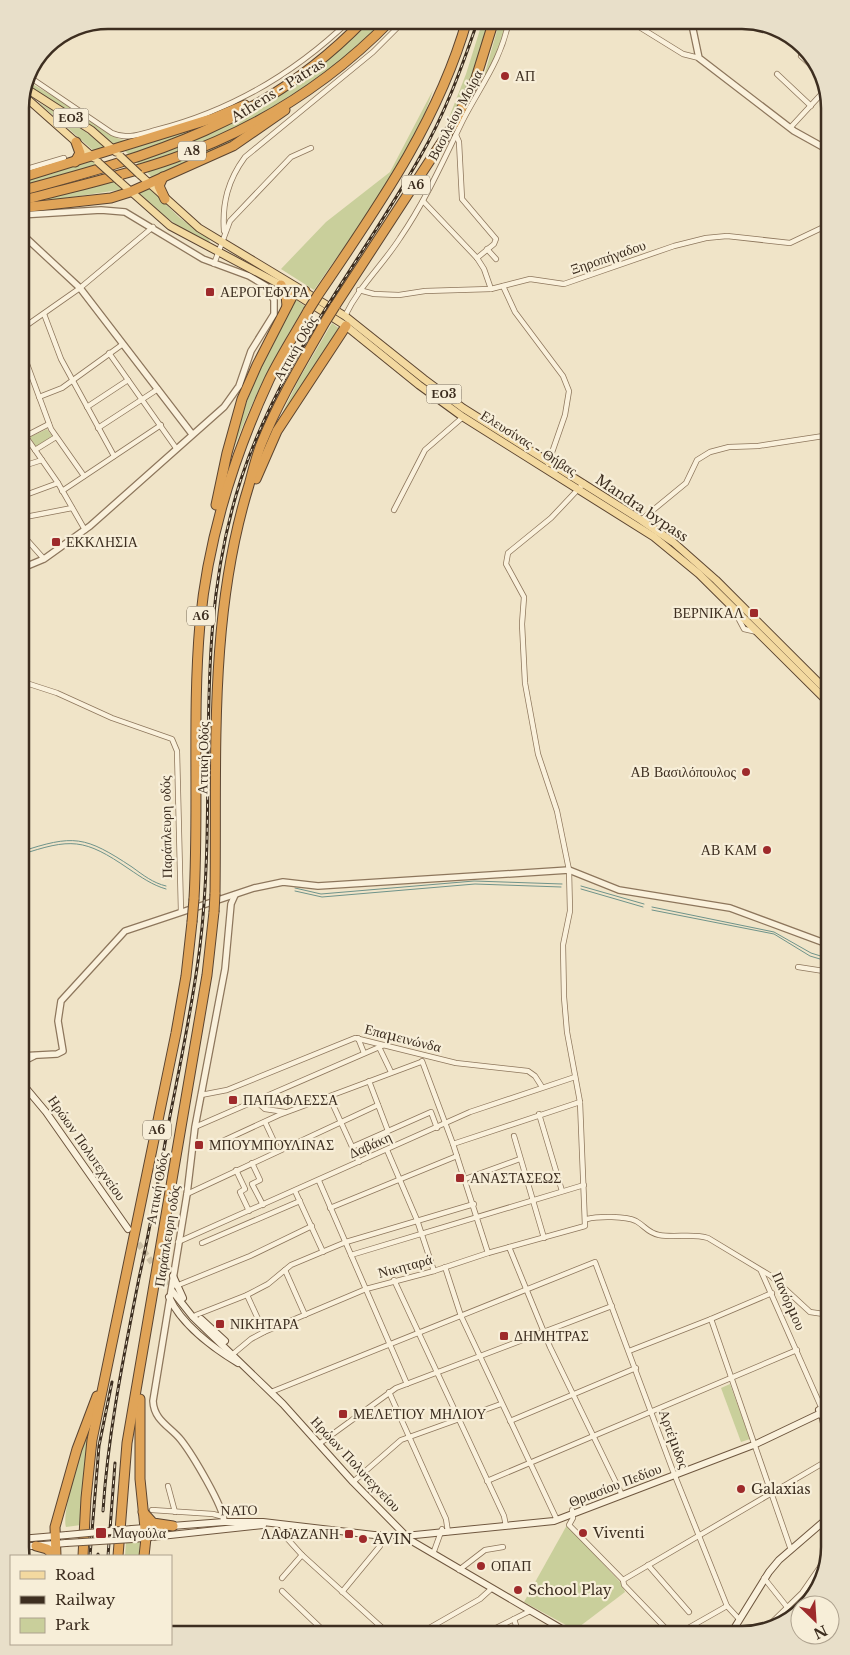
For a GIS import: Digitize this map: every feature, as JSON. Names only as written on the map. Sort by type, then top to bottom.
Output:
[{"type":"highway","name":"Athens - Patras","points":[[29,189],[107,167],[177,144],[232,118],[275,92],[316,63],[354,29]]},
{"type":"highway","name":"Athens - Patras","points":[[29,199],[154,165],[244,128],[283,106],[346,62],[382,29]]},
{"type":"highway","name":"Αττική Οδός","points":[[83,1555],[92,1440],[176,1033],[186,976],[194,899],[199,644],[204,592],[215,532],[228,482],[244,437],[270,378],[308,311],[391,184],[429,120],[445,86],[463,29]]},
{"type":"highway","name":"Αττική Οδός","points":[[118,1555],[127,1443],[207,975],[215,894],[220,630],[228,570],[241,511],[262,443],[288,386],[335,306],[455,122],[479,71],[491,29]]},
{"type":"highway","points":[[29,207],[104,199],[130,192],[233,146],[314,90],[346,62]]},
{"type":"highway","points":[[29,175],[116,152],[224,114],[275,92]]},
{"type":"highway","points":[[76,142],[80,153],[76,162]]},
{"type":"highway","points":[[163,177],[160,186],[165,199]]},
{"type":"highway","points":[[281,285],[287,301],[286,307]]},
{"type":"highway","points":[[215,532],[214,518],[218,494],[237,416],[256,365],[294,293],[305,291]]},
{"type":"highway","points":[[241,511],[248,501],[277,431],[346,326]]},
{"type":"highway","points":[[142,1354],[139,1460],[147,1511],[144,1555]]},
{"type":"highway","points":[[56,1555],[55,1540],[77,1449],[96,1398],[102,1389]]},
{"type":"highway","points":[[147,1511],[153,1523],[173,1526]]},
{"type":"highway","points":[[36,1546],[47,1549],[55,1555]]},
{"type":"main road","name":"ΕΟ3","points":[[30,94],[91,130],[187,219],[221,243],[345,316]]},
{"type":"main road","name":"ΕΟ3","points":[[30,95],[95,159]]},
{"type":"main road","name":"Ελευσίνας - Θήβας","points":[[95,159],[170,226],[294,293],[346,326],[419,385],[464,417],[547,465]]},
{"type":"main road","name":"Mandra bypass","points":[[345,316],[436,389],[547,465],[641,520],[704,569],[821,685]]},
{"type":"main road","points":[[345,316],[346,326]]},
{"type":"main road","name":"Ελευσίνας - Θήβας","points":[[582,486],[668,548],[733,607],[821,695]]},
{"type":"main road","name":"Ηρώων Πολυτεχνείου","points":[[29,1091],[46,1112],[128,1229]]},
{"type":"main road","points":[[173,1276],[173,1292],[177,1309]]},
{"type":"main road","points":[[173,1292],[229,1344],[233,1354]]},
{"type":"main road","name":"Ηρώων Πολυτεχνείου","points":[[173,1292],[192,1316],[271,1392],[353,1482],[406,1535],[459,1570],[556,1626]]},
{"type":"main road","points":[[167,1309],[170,1307],[177,1309],[213,1346],[245,1367]]},
{"type":"main road","name":"Θριασίου Πεδίου","points":[[269,1523],[383,1535],[406,1535],[414,1532],[444,1531],[556,1518],[755,1442],[821,1411]]},
{"type":"main road","name":"ΝΑΤΟ","points":[[29,1539],[55,1540],[66,1543],[133,1539],[146,1533],[173,1526],[224,1520],[269,1523]]},
{"type":"main road","name":"ΝΑΤΟ","points":[[29,1546],[36,1546],[67,1535],[132,1530],[146,1533],[269,1523]]},
{"type":"main road","points":[[735,1626],[764,1578],[778,1560],[821,1524]]},
{"type":"street","points":[[34,80],[112,133],[128,137],[198,118],[240,100],[297,65],[339,29]]},
{"type":"street","points":[[224,231],[223,216],[226,193],[234,172],[245,157],[372,52],[395,29]]},
{"type":"street","name":"Βασιλείου Μοίρα","points":[[345,316],[359,290],[399,240],[446,159],[456,135],[496,62],[506,29]]},
{"type":"street","points":[[643,29],[683,54],[698,58],[790,128],[821,146]]},
{"type":"street","points":[[693,29],[698,58]]},
{"type":"street","points":[[777,74],[811,106]]},
{"type":"street","points":[[790,128],[820,96]]},
{"type":"street","points":[[456,135],[460,142],[461,197],[496,239],[488,250],[478,258]]},
{"type":"street","points":[[214,264],[224,231],[230,221],[291,157],[311,148]]},
{"type":"street","points":[[29,168],[64,158]]},
{"type":"street","points":[[422,201],[478,258],[487,275],[491,289]]},
{"type":"street","points":[[29,215],[115,210],[124,212],[153,227],[214,264],[261,282],[271,293],[275,307],[270,322],[251,351],[233,396],[224,407],[85,530],[44,559],[29,565]]},
{"type":"street","points":[[29,324],[80,288],[153,227]]},
{"type":"street","name":"Ξηροπήγαδου","points":[[359,290],[366,293],[399,295],[424,291],[491,289],[530,279],[564,284],[674,246],[706,238],[727,236],[795,242],[821,229]]},
{"type":"street","points":[[29,241],[80,288],[192,434]]},
{"type":"street","points":[[488,250],[496,259]]},
{"type":"street","points":[[503,286],[515,312],[563,376],[569,391],[565,415],[547,465]]},
{"type":"street","points":[[44,314],[61,359],[114,456]]},
{"type":"street","points":[[39,398],[56,392],[123,344]]},
{"type":"street","points":[[109,353],[176,448]]},
{"type":"street","points":[[29,370],[49,424],[84,476]]},
{"type":"street","points":[[87,407],[128,380]]},
{"type":"street","points":[[98,428],[158,388]]},
{"type":"street","points":[[394,510],[425,450],[464,417]]},
{"type":"street","points":[[29,435],[49,424]]},
{"type":"street","points":[[62,490],[161,425]]},
{"type":"street","points":[[641,520],[686,483],[697,460],[710,452],[729,447],[758,446],[821,436]]},
{"type":"street","points":[[36,450],[56,437]]},
{"type":"street","points":[[29,444],[36,450],[58,483],[85,530]]},
{"type":"street","points":[[29,464],[42,460]]},
{"type":"street","points":[[29,493],[58,483]]},
{"type":"street","points":[[582,486],[551,518],[508,553],[506,564],[524,597],[522,624],[525,683],[539,756],[557,811],[569,870],[570,911],[563,945],[564,997],[580,1102],[586,1219],[597,1217],[636,1221],[649,1232],[658,1235],[697,1234],[708,1238],[761,1269],[783,1285],[810,1312],[821,1314]]},
{"type":"street","points":[[29,516],[72,508]]},
{"type":"street","points":[[29,542],[44,559]]},
{"type":"street","name":"Παράπλευρη οδός","points":[[29,684],[56,693],[112,718],[163,734],[174,743],[177,751],[181,912]]},
{"type":"street","points":[[29,1056],[57,1054],[63,1051],[58,1022],[61,1001],[118,936],[132,927],[237,894],[283,882],[318,886],[569,870],[620,890],[730,908],[821,942]]},
{"type":"street","name":"Παράπλευρη οδός","points":[[224,1520],[182,1441],[161,1421],[153,1408],[167,1309],[173,1292],[173,1276],[187,1194],[195,1127],[225,968],[231,904],[237,894]]},
{"type":"street","points":[[798,967],[821,971]]},
{"type":"street","points":[[358,1038],[364,1053]]},
{"type":"street","name":"Επαμεινώνδα","points":[[201,1094],[227,1090],[347,1040],[358,1038],[456,1063],[528,1071],[535,1076],[542,1087]]},
{"type":"street","points":[[195,1127],[255,1100],[309,1079],[385,1044]]},
{"type":"street","points":[[379,1047],[391,1072]]},
{"type":"street","points":[[29,1059],[38,1055]]},
{"type":"street","points":[[424,1055],[422,1062],[474,1204],[488,1253]]},
{"type":"street","points":[[214,1145],[329,1096],[422,1062]]},
{"type":"street","name":"Δαβάκη","points":[[178,1242],[319,1181],[470,1112],[575,1077]]},
{"type":"street","points":[[369,1081],[388,1131]]},
{"type":"street","points":[[329,1096],[359,1162]]},
{"type":"street","points":[[255,1100],[265,1109],[289,1112]]},
{"type":"street","points":[[453,1144],[580,1102]]},
{"type":"street","points":[[187,1194],[340,1121],[378,1105]]},
{"type":"street","points":[[352,1147],[431,1112],[437,1128]]},
{"type":"street","points":[[539,1114],[562,1191]]},
{"type":"street","points":[[266,1122],[278,1150]]},
{"type":"street","points":[[514,1136],[544,1238]]},
{"type":"street","points":[[388,1150],[417,1220],[434,1271]]},
{"type":"street","points":[[330,1208],[457,1156]]},
{"type":"street","points":[[465,1178],[520,1159]]},
{"type":"street","points":[[252,1163],[260,1180],[252,1184],[263,1205]]},
{"type":"street","points":[[236,1170],[245,1189],[240,1192],[249,1211]]},
{"type":"street","points":[[319,1181],[407,1384]]},
{"type":"street","points":[[351,1255],[584,1185]]},
{"type":"street","points":[[295,1191],[323,1252]]},
{"type":"street","points":[[202,1243],[300,1202]]},
{"type":"street","points":[[196,1315],[247,1295],[268,1284],[285,1270],[346,1242],[474,1204]]},
{"type":"street","name":"Νικηταρά","points":[[233,1354],[251,1339],[264,1332],[366,1289],[581,1228],[585,1226],[586,1219]]},
{"type":"street","points":[[173,1292],[312,1226]]},
{"type":"street","points":[[510,1247],[544,1333],[572,1395],[621,1493]]},
{"type":"street","name":"Αρτέμιδος","points":[[526,1290],[595,1262],[674,1473],[727,1606],[739,1619]]},
{"type":"street","points":[[445,1267],[461,1316],[556,1518]]},
{"type":"street","name":"Πανόρμου","points":[[761,1269],[797,1350],[821,1411]]},
{"type":"street","points":[[285,1270],[304,1315]]},
{"type":"street","points":[[394,1280],[460,1420],[506,1524]]},
{"type":"street","points":[[271,1392],[526,1290]]},
{"type":"street","points":[[629,1351],[711,1320],[772,1292]]},
{"type":"street","points":[[247,1295],[264,1332]]},
{"type":"street","points":[[319,1444],[389,1392],[612,1306]]},
{"type":"street","points":[[711,1320],[731,1380],[755,1442],[790,1550]]},
{"type":"street","points":[[488,1481],[652,1411],[731,1380],[797,1350]]},
{"type":"street","points":[[510,1421],[636,1368]]},
{"type":"street","points":[[389,1392],[407,1437],[446,1519],[444,1531],[433,1554]]},
{"type":"street","points":[[353,1482],[372,1463],[401,1440],[501,1404]]},
{"type":"street","points":[[623,1580],[821,1464]]},
{"type":"street","points":[[168,1486],[175,1512]]},
{"type":"street","points":[[147,1511],[212,1514],[224,1520]]},
{"type":"street","points":[[573,1512],[569,1525],[623,1580],[624,1585],[663,1626]]},
{"type":"street","points":[[282,1525],[284,1535],[302,1555],[381,1626]]},
{"type":"street","points":[[342,1592],[380,1546],[383,1535]]},
{"type":"street","points":[[459,1570],[485,1550],[503,1547]]},
{"type":"street","points":[[282,1578],[302,1555]]},
{"type":"street","points":[[648,1565],[689,1612]]},
{"type":"street","points":[[774,1619],[816,1575]]},
{"type":"street","points":[[764,1578],[787,1607]]},
{"type":"street","points":[[433,1626],[480,1599],[491,1589]]},
{"type":"street","points":[[282,1591],[319,1626]]},
{"type":"street","points":[[692,1626],[727,1606]]},
{"type":"street","points":[[500,1626],[530,1611]]},
{"type":"street","points":[[514,1619],[516,1626]]},
{"type":"green space","points":[[357,29],[377,29],[330,68],[272,107],[241,124],[175,153],[140,166],[136,162],[185,144],[234,121]]},
{"type":"green space","points":[[480,29],[486,29],[482,47],[464,97],[450,124],[443,133],[466,74]]},
{"type":"green space","points":[[497,29],[504,29],[495,59],[483,80]]},
{"type":"green space","points":[[32,84],[80,112],[119,139],[125,140],[175,128],[115,145],[31,88]]},
{"type":"green space","points":[[433,90],[423,117],[397,169],[314,290],[281,269],[326,222],[390,172]]},
{"type":"green space","points":[[38,102],[75,124],[106,147],[95,152]]},
{"type":"green space","points":[[217,121],[131,157],[125,151]]},
{"type":"green space","points":[[251,130],[232,145],[153,179],[147,172],[198,155]]},
{"type":"green space","points":[[93,161],[99,167],[29,185],[29,179]]},
{"type":"green space","points":[[114,181],[125,189],[29,204]]},
{"type":"green space","points":[[148,187],[180,218],[208,238],[210,242],[202,240],[182,229],[138,192]]},
{"type":"green space","points":[[295,299],[305,306],[262,382],[229,462],[241,418],[256,378]]},
{"type":"green space","points":[[332,323],[341,330],[277,424],[299,379]]},
{"type":"green space","points":[[47,429],[52,436],[36,447],[30,437]]},
{"type":"green space","points":[[730,1384],[750,1439],[741,1442],[721,1388]]},
{"type":"green space","points":[[88,1430],[91,1430],[81,1525],[66,1527],[66,1508]]},
{"type":"green space","points":[[567,1525],[621,1583],[625,1592],[580,1626],[568,1626],[524,1602]]},
{"type":"green space","points":[[140,1542],[139,1555],[125,1555],[126,1543]]},
{"type":"waterway","points":[[29,849],[54,842],[79,841],[102,849],[148,878],[166,886]]},
{"type":"waterway","points":[[29,852],[65,844],[88,846],[100,851],[151,883],[166,889]]},
{"type":"waterway","points":[[295,888],[321,894],[474,881],[562,884]]},
{"type":"waterway","points":[[295,891],[322,897],[475,884],[561,887]]},
{"type":"waterway","points":[[581,886],[644,904]]},
{"type":"waterway","points":[[581,889],[643,907]]},
{"type":"waterway","points":[[652,907],[774,932],[811,953],[821,956]]},
{"type":"waterway","points":[[652,910],[774,934],[810,956],[821,959]]},
{"type":"tunnel","points":[[133,1236],[173,1292]]},
{"type":"railway","points":[[103,1511],[105,1481],[117,1394],[187,1031],[200,946],[205,887],[208,712],[211,654],[216,596],[225,538],[241,479],[257,435],[277,394],[322,314],[429,141],[452,90],[475,29]]},
{"type":"railway","points":[[90,1555],[99,1446],[112,1382]]},
{"type":"railway","points":[[108,1555],[115,1463]]},
{"type":"place","name":"ΑΠ","points":[[505,76]]},
{"type":"place","name":"ΑΕΡΟΓΕΦΥΡΑ","points":[[210,292]]},
{"type":"place","name":"ΕΚΚΛΗΣΙΑ","points":[[56,542]]},
{"type":"place","name":"ΒΕΡΝΙΚΑΛ","points":[[754,613]]},
{"type":"place","name":"ΑΒ Βασιλόπουλος","points":[[746,772]]},
{"type":"place","name":"ΑΒ ΚΑΜ","points":[[767,850]]},
{"type":"place","name":"ΠΑΠΑΦΛΕΣΣΑ","points":[[233,1100]]},
{"type":"place","name":"ΜΠΟΥΜΠΟΥΛΙΝΑΣ","points":[[199,1145]]},
{"type":"place","name":"ΑΝΑΣΤΑΣΕΩΣ","points":[[460,1178]]},
{"type":"place","name":"ΝΙΚΗΤΑΡΑ","points":[[220,1324]]},
{"type":"place","name":"ΔΗΜΗΤΡΑΣ","points":[[504,1336]]},
{"type":"place","name":"ΜΕΛΕΤΙΟΥ ΜΗΛΙΟΥ","points":[[343,1414]]},
{"type":"place","name":"Galaxias","points":[[741,1489]]},
{"type":"place","name":"Μαγούλα","points":[[101,1533]]},
{"type":"place","name":"Viventi","points":[[583,1533]]},
{"type":"place","name":"ΛΑΦΑΖΑΝΗ","points":[[349,1534]]},
{"type":"place","name":"AVIN","points":[[363,1539]]},
{"type":"place","name":"ΟΠΑΠ","points":[[481,1566]]},
{"type":"place","name":"School Play","points":[[518,1590]]}]
